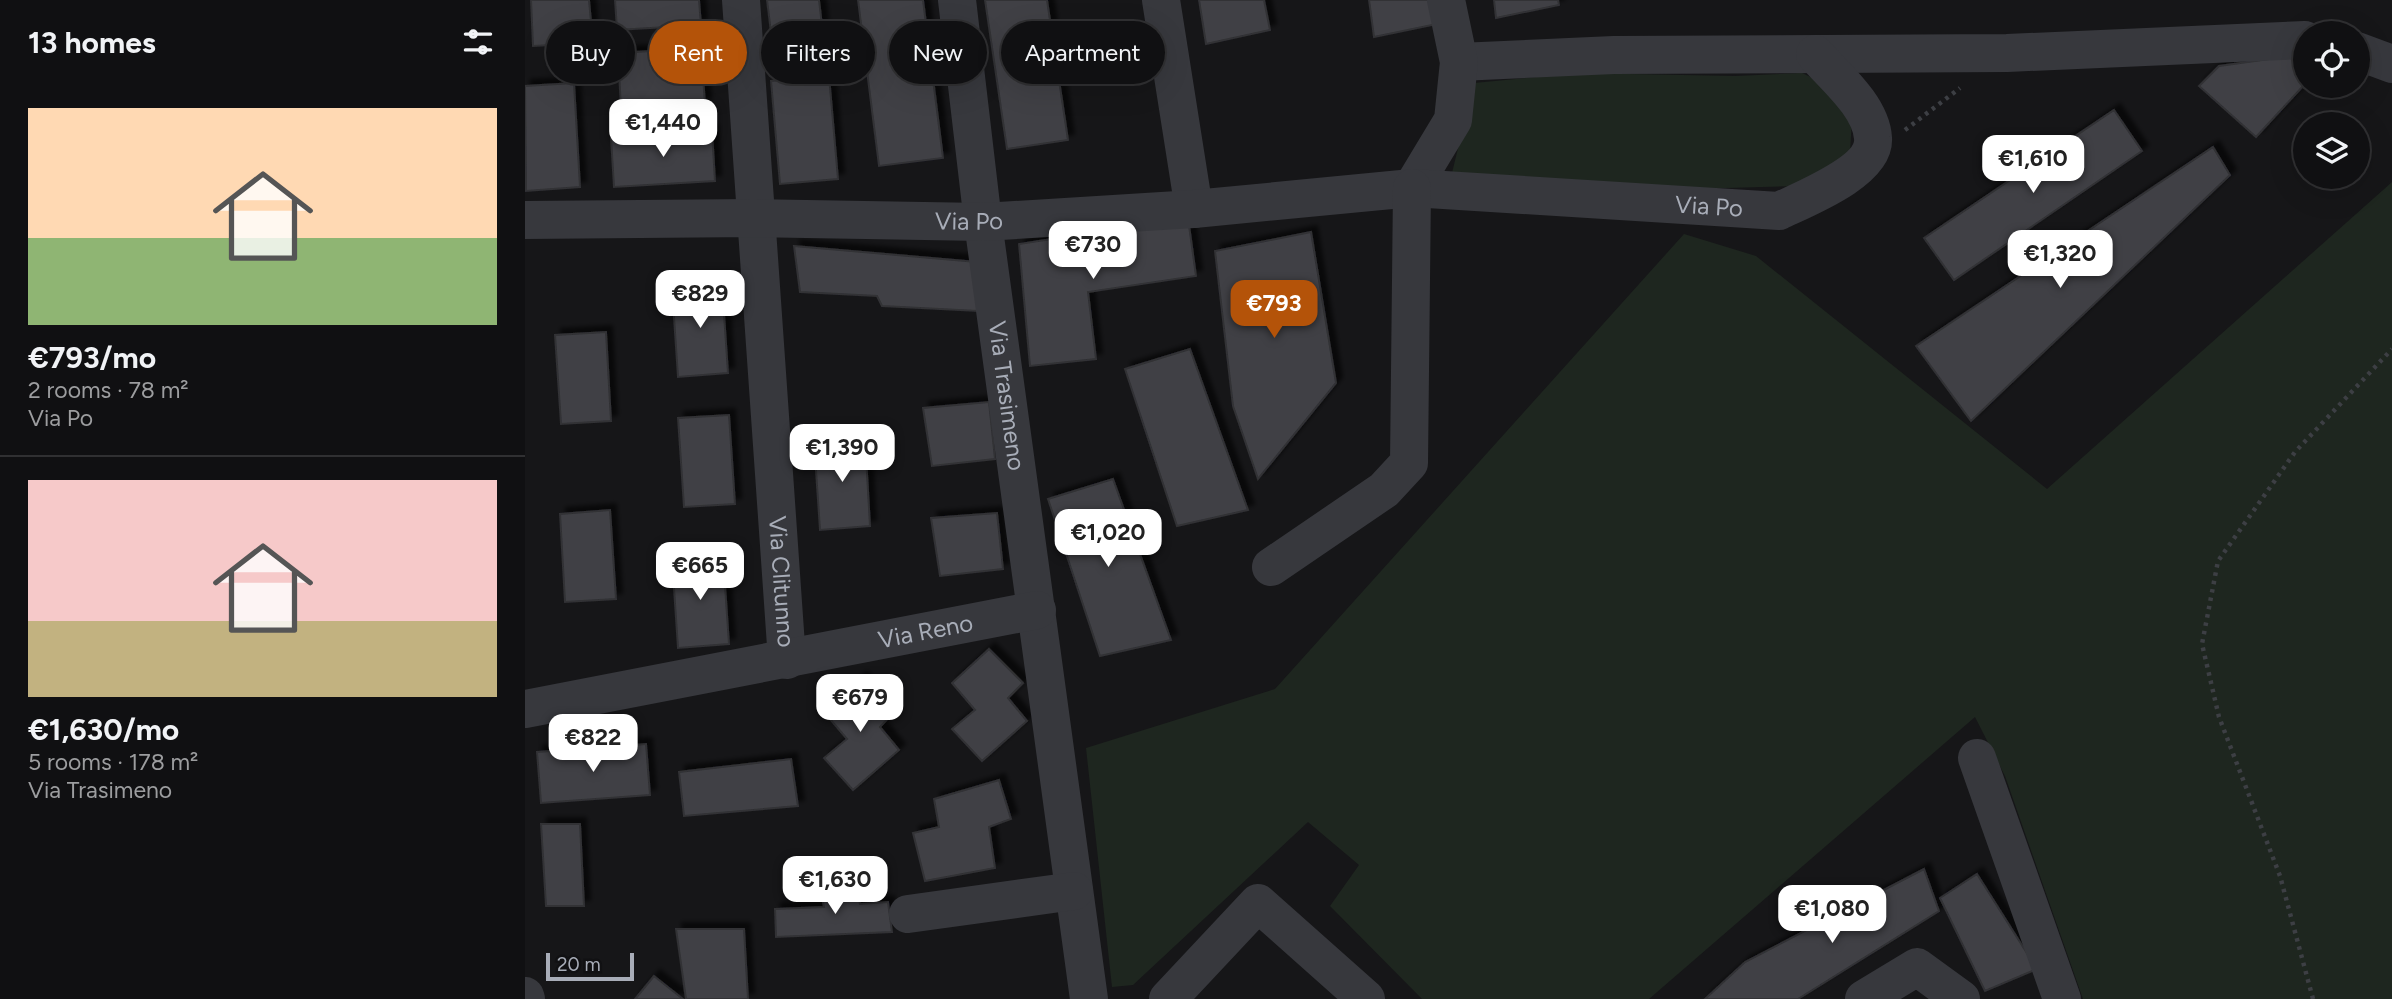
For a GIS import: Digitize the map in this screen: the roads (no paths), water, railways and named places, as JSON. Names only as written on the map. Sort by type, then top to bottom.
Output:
[{"type":"street","name":"Via Clitunno","points":[[741,0],[754,218],[787,660]]},
{"type":"street","name":"Via Trasimeno","points":[[957,0],[983,222],[1089,999]]},
{"type":"street","points":[[1161,0],[1194,209]]},
{"type":"street","points":[[1271,566],[1384,490],[1409,463],[1412,188],[1453,120],[1459,62],[1446,0]]},
{"type":"street","points":[[1459,62],[1614,55],[2007,53],[2293,41]]},
{"type":"street","name":"Via Po","points":[[525,220],[754,218],[983,222],[1194,209],[1412,188],[1779,211],[1832,187],[1868,158],[1874,138],[1864,113],[1815,54]]},
{"type":"street","points":[[2370,56],[2392,64]]},
{"type":"street","name":"Via Reno","points":[[525,709],[1037,610]]},
{"type":"street","points":[[1976,758],[2062,999]]},
{"type":"street","points":[[908,914],[1074,891]]},
{"type":"street","points":[[1168,999],[1258,903],[1366,999]]},
{"type":"street","points":[[1864,999],[1917,967],[1961,999]]}]
